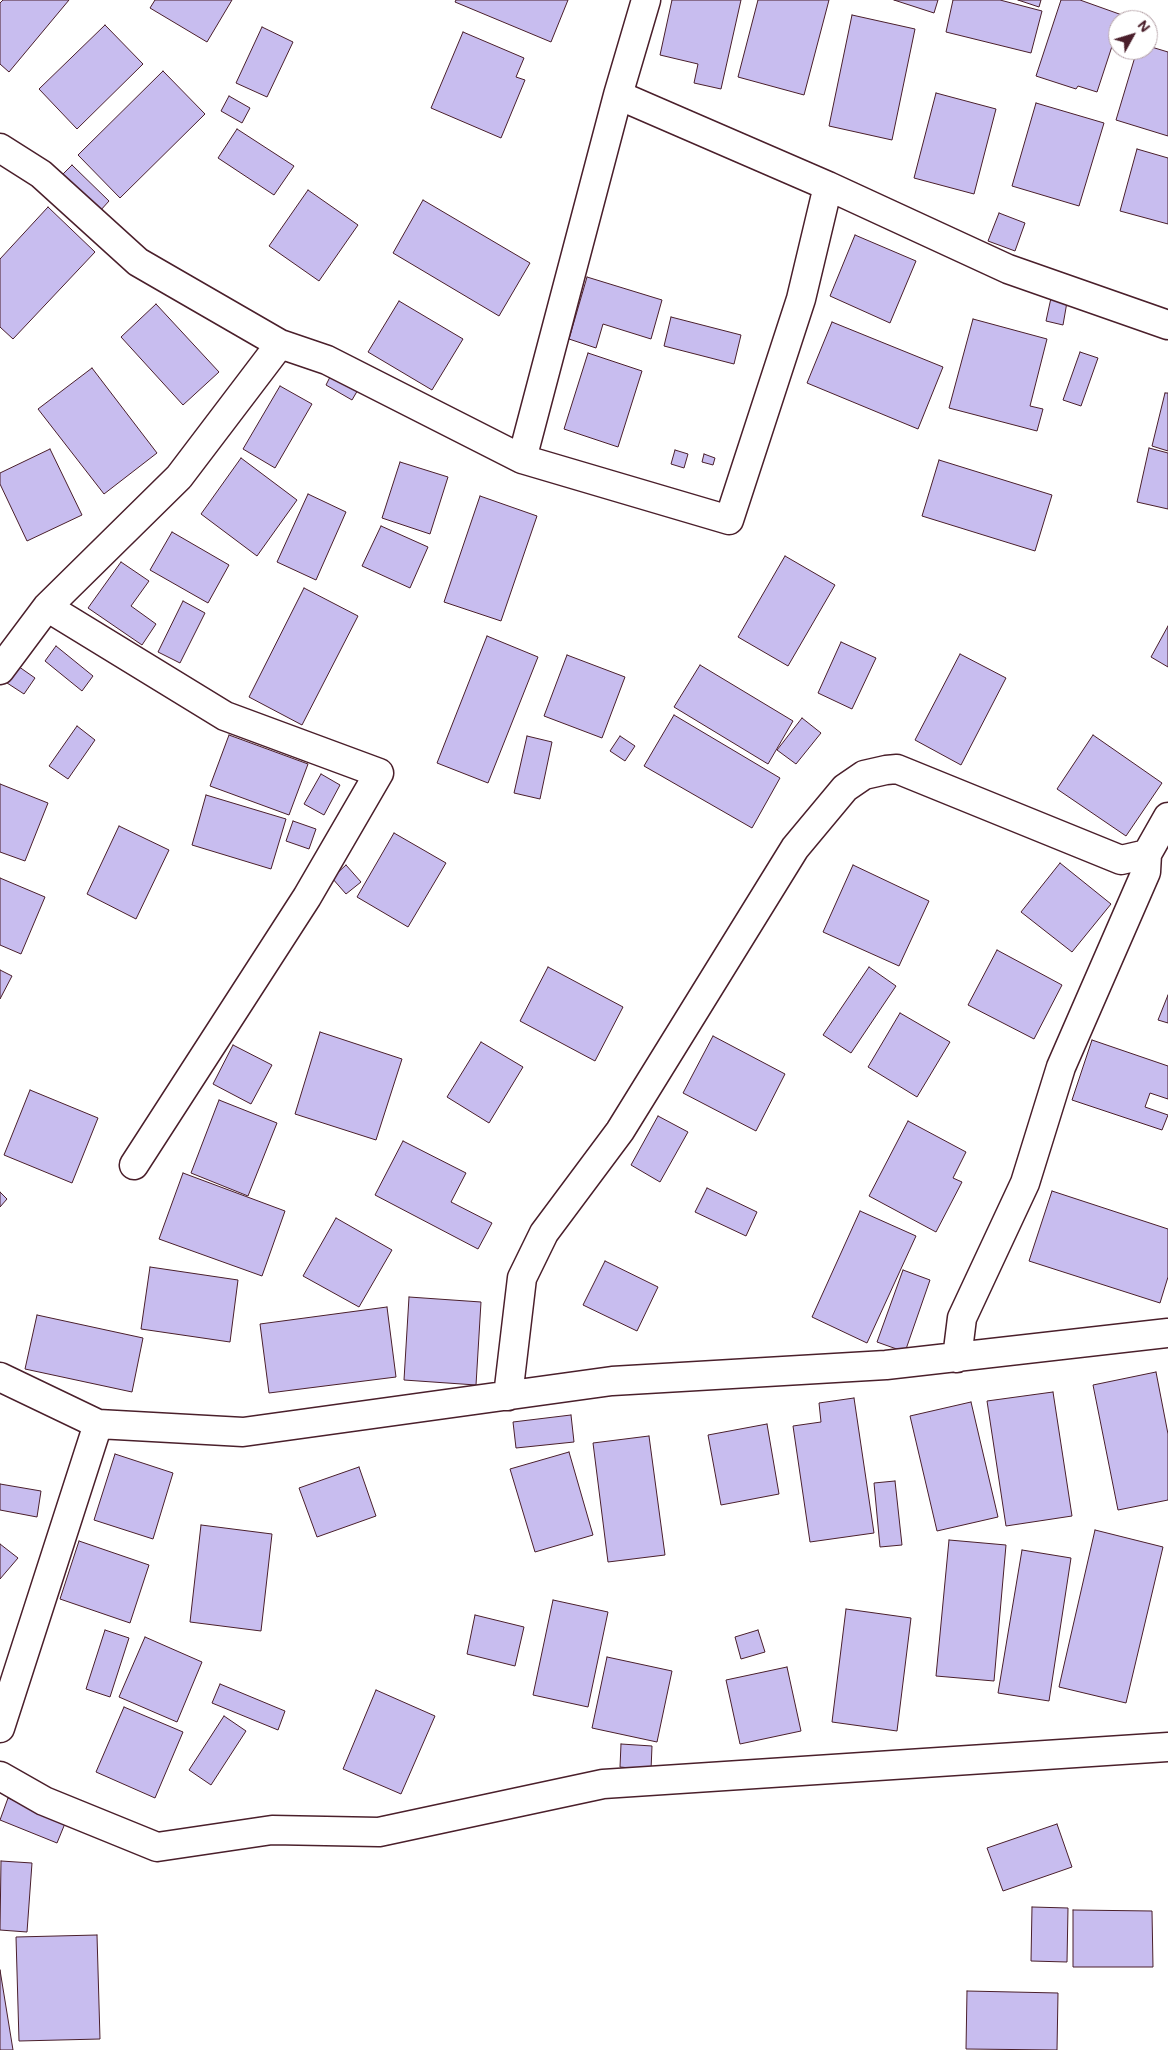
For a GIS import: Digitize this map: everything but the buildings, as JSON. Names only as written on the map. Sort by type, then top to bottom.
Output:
[{"type":"street","points":[[522,459],[618,95],[646,0]]},
{"type":"street","points":[[618,95],[828,186],[1008,269],[1168,325]]},
{"type":"street","points":[[0,148],[41,174],[138,262],[280,344],[327,360],[522,459],[729,520],[801,299],[828,186]]},
{"type":"street","points":[[0,670],[47,607],[179,477],[280,344]]},
{"type":"street","points":[[47,607],[225,716],[379,773],[307,897],[134,1164]]},
{"type":"street","points":[[508,1396],[522,1278],[544,1233],[620,1131],[795,848],[845,788],[864,775],[897,769],[1121,860],[1147,854]]},
{"type":"street","points":[[957,1358],[962,1318],[1026,1183],[1061,1067],[1146,872],[1147,854],[1168,817]]},
{"type":"street","points":[[0,1377],[98,1424],[243,1432],[612,1381],[886,1365],[1168,1333]]},
{"type":"street","points":[[0,1728],[98,1424]]},
{"type":"street","points":[[0,1776],[44,1801],[157,1847],[272,1830],[379,1832],[603,1784],[1168,1747]]}]
